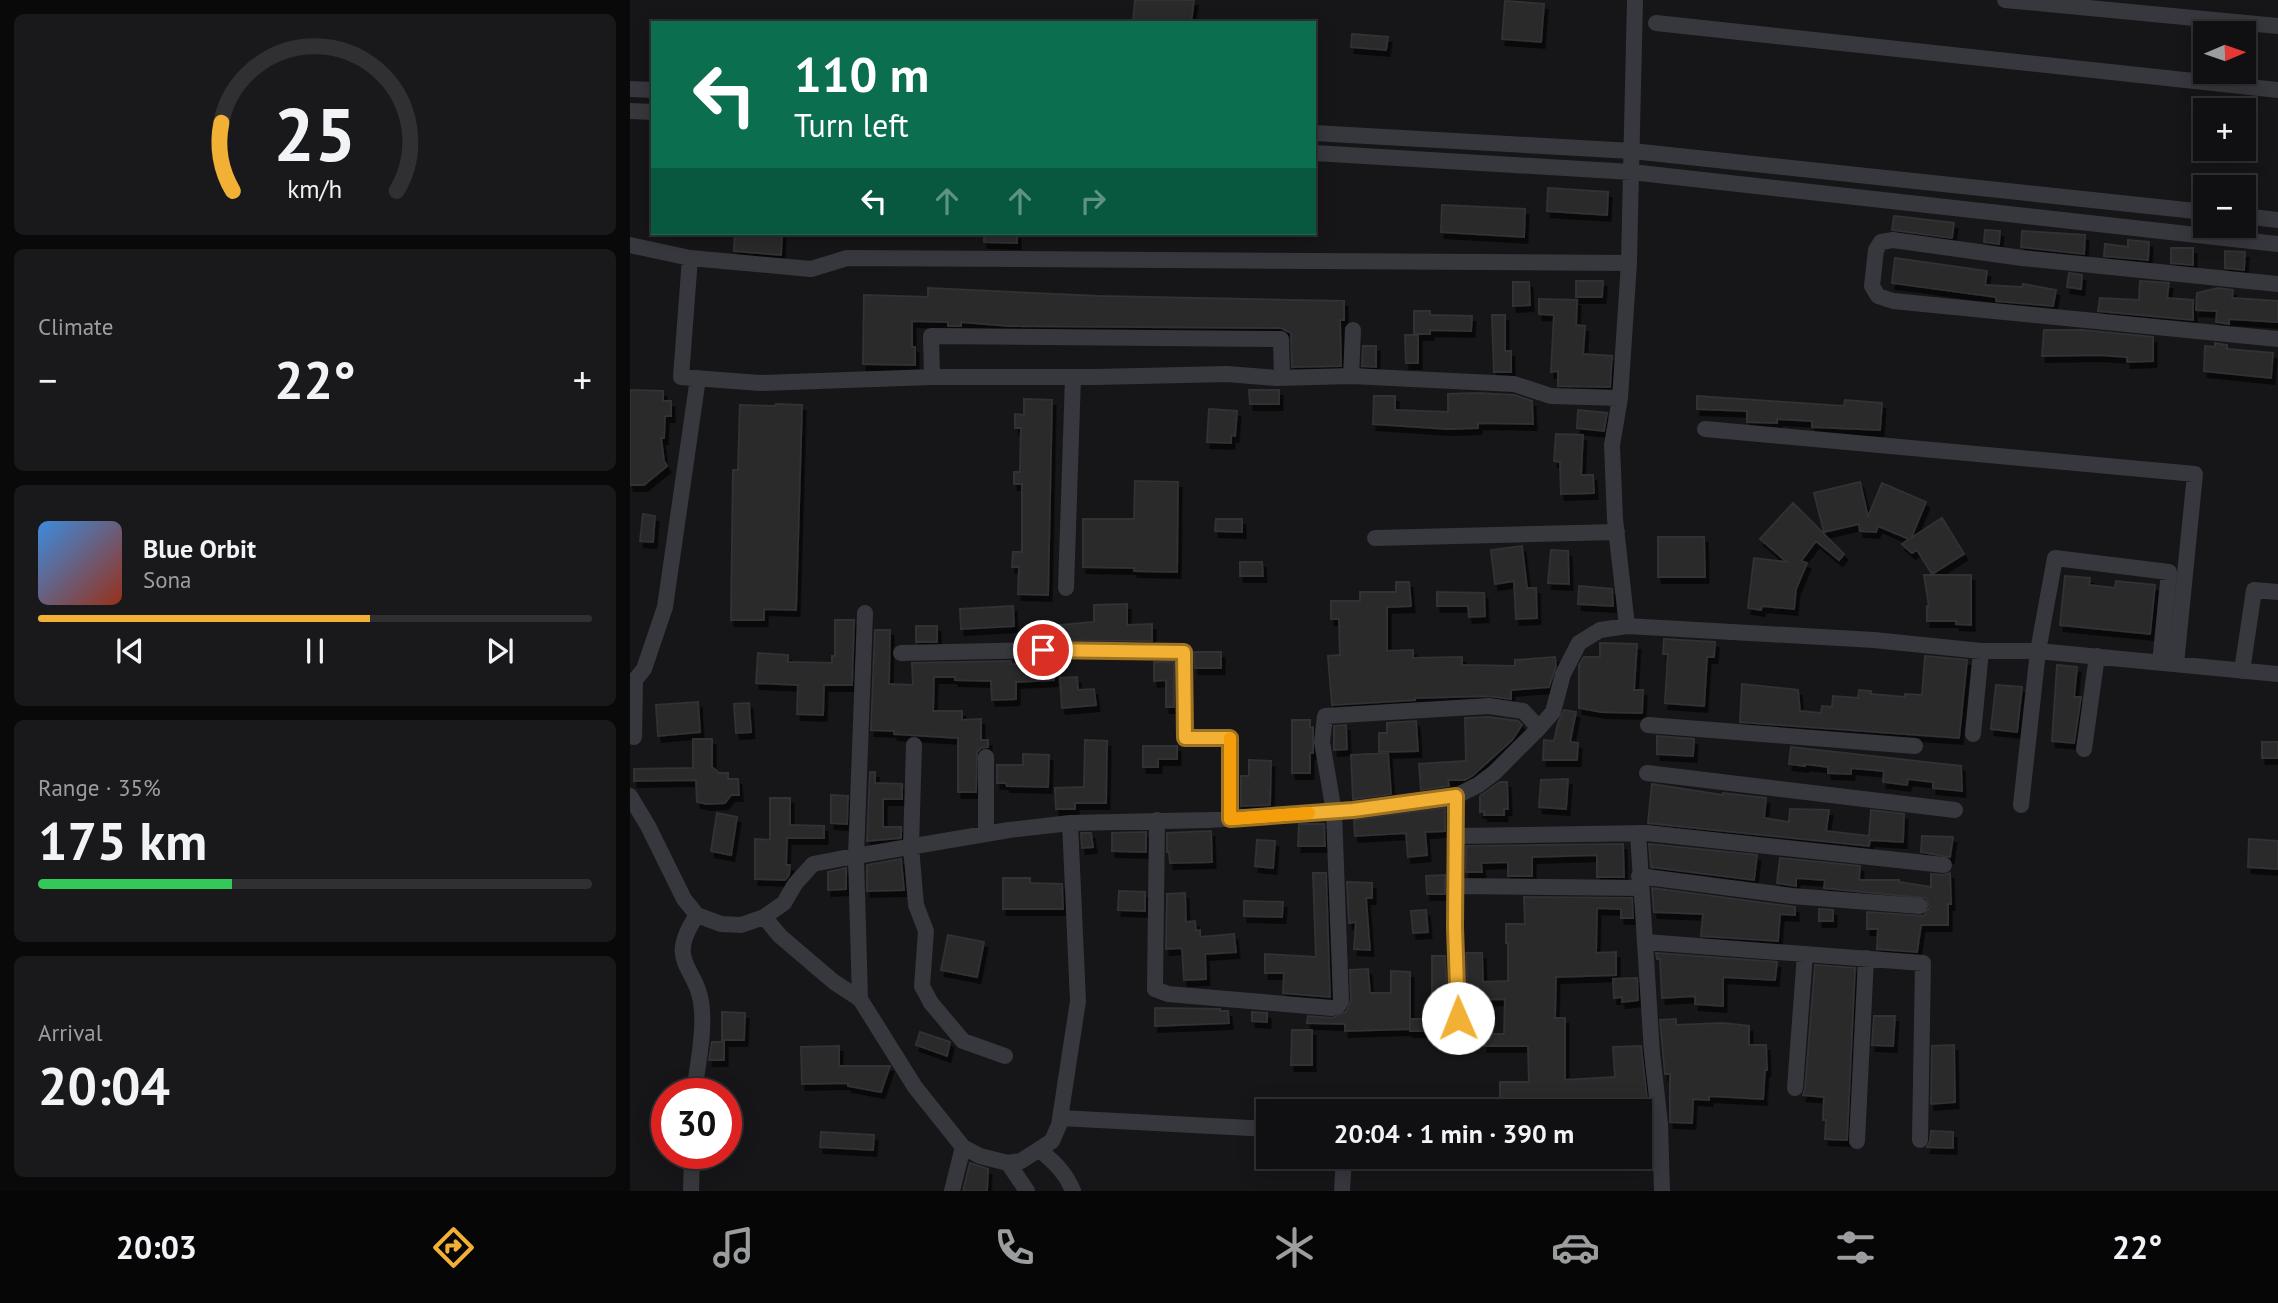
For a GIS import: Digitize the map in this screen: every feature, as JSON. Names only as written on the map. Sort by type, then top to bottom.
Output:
[{"type":"street","points":[[1627,626],[1617,533],[1612,445],[1620,398],[1629,263],[1636,0]]},
{"type":"street","points":[[2005,0],[2278,26]]},
{"type":"street","points":[[1656,23],[2278,90]]},
{"type":"street","points":[[630,89],[651,90]]},
{"type":"street","points":[[630,111],[651,112]]},
{"type":"street","points":[[1316,133],[1632,151],[2193,211]]},
{"type":"street","points":[[1316,153],[1631,172],[2278,244]]},
{"type":"street","points":[[2256,217],[2278,220]]},
{"type":"street","points":[[2278,284],[2022,258],[1894,240],[1881,242],[1876,250],[1872,286],[1878,296],[1892,301],[2278,339]]},
{"type":"street","points":[[630,245],[690,258],[811,269],[847,258],[1629,263]]},
{"type":"street","points":[[690,258],[681,377],[760,383],[932,377],[1227,374],[1282,378],[1351,376],[1514,384],[1551,396],[1620,398]]},
{"type":"street","points":[[1351,376],[1353,330]]},
{"type":"street","points":[[932,377],[931,336],[997,336],[1281,339],[1282,378]]},
{"type":"street","points":[[1066,588],[1073,377]]},
{"type":"street","points":[[634,737],[632,684],[644,669],[665,607],[698,378]]},
{"type":"street","points":[[1705,429],[2195,474],[2168,664]]},
{"type":"street","points":[[1375,538],[1617,533]]},
{"type":"street","points":[[2021,806],[2038,652],[2055,558],[2169,572],[2168,664]]},
{"type":"street","points":[[2242,671],[2254,590],[2278,592]]},
{"type":"street","points":[[860,999],[856,857],[865,613]]},
{"type":"street","points":[[630,796],[648,825],[684,899],[697,915],[721,924],[741,925],[764,917],[784,903],[795,884],[813,864],[1070,822],[1230,819],[1405,805],[1456,796],[1479,785],[1494,773],[1553,712],[1563,674],[1579,643],[1600,630],[1627,626],[1874,640],[1981,651],[2097,656],[2278,674]]},
{"type":"street","points":[[901,653],[1043,650],[1184,652],[1185,738],[1230,738],[1230,819]]},
{"type":"street","points":[[1973,734],[1981,651]]},
{"type":"street","points":[[2084,750],[2097,656]]},
{"type":"street","points":[[1157,820],[1155,989],[1168,994],[1338,1006],[1341,1001],[1334,811],[1322,742],[1325,716],[1489,706],[1522,711],[1539,728]]},
{"type":"street","points":[[1648,725],[1915,746]]},
{"type":"street","points":[[914,745],[911,847],[916,905],[926,931],[921,977],[924,993],[963,1041],[1004,1056]]},
{"type":"street","points":[[986,758],[986,834]]},
{"type":"street","points":[[1647,773],[1955,810]]},
{"type":"street","points":[[1456,796],[1458,1018]]},
{"type":"street","points":[[764,917],[780,936],[834,982],[860,999],[915,1087],[963,1147],[980,1156],[1008,1163],[1021,1161],[1052,1141],[1060,1118],[1078,1000],[1070,822]]},
{"type":"street","points":[[1456,836],[1637,833],[1944,865]]},
{"type":"street","points":[[1637,833],[1652,1053],[1660,1124],[1662,1191]]},
{"type":"street","points":[[1456,886],[1640,882],[1920,906]]},
{"type":"street","points":[[696,1078],[702,1011],[697,989],[685,963],[682,946],[685,933],[697,915]]},
{"type":"street","points":[[1646,942],[1923,962],[1920,1140]]},
{"type":"street","points":[[1795,1088],[1805,954]]},
{"type":"street","points":[[1857,1141],[1866,958]]},
{"type":"street","points":[[1060,1118],[1256,1128]]},
{"type":"street","points":[[951,1191],[963,1147]]},
{"type":"street","points":[[1040,1150],[1058,1165],[1069,1179],[1073,1191]]},
{"type":"street","points":[[1008,1163],[1027,1191]]},
{"type":"street","points":[[691,1191],[692,1169]]},
{"type":"street","points":[[1342,1191],[1343,1169]]},
{"type":"building","points":[[1135,0],[1194,0],[1191,21],[1133,21]]},
{"type":"building","points":[[1505,1],[1544,4],[1541,42],[1502,39]]},
{"type":"building","points":[[1352,34],[1388,37],[1386,50],[1351,47]]},
{"type":"building","points":[[1548,188],[1608,192],[1607,215],[1547,211]]},
{"type":"building","points":[[1442,205],[1525,209],[1524,237],[1441,232]]},
{"type":"building","points":[[1894,216],[1954,223],[1952,238],[1892,230]]},
{"type":"building","points":[[1985,230],[2000,231],[1999,244],[1984,242]]},
{"type":"building","points":[[2022,231],[2085,235],[2084,254],[2021,247]]},
{"type":"building","points":[[735,235],[782,235],[781,255],[734,251]]},
{"type":"building","points":[[984,235],[1017,235],[1017,243],[984,242]]},
{"type":"building","points":[[2128,240],[2149,242],[2148,260],[2104,256],[2105,244],[2128,247]]},
{"type":"building","points":[[2171,248],[2193,248],[2193,265],[2171,263]]},
{"type":"building","points":[[2225,251],[2245,252],[2244,270],[2225,268]]},
{"type":"building","points":[[1895,258],[1987,271],[1985,285],[2022,287],[2023,284],[2056,290],[2053,306],[1996,301],[1996,297],[1892,283]]},
{"type":"building","points":[[2069,273],[2082,275],[2081,289],[2067,287]]},
{"type":"building","points":[[1576,281],[1603,281],[1602,297],[1576,297]]},
{"type":"building","points":[[2140,281],[2169,283],[2167,298],[2193,300],[2193,320],[2098,311],[2100,298],[2139,300]]},
{"type":"building","points":[[1513,282],[1529,282],[1530,305],[1513,306]]},
{"type":"building","points":[[928,288],[1098,296],[1344,301],[1344,320],[1340,320],[1341,366],[1292,367],[1291,333],[1281,328],[1009,326],[961,322],[961,326],[948,326],[948,322],[912,321],[915,365],[863,364],[864,295],[928,297]]},
{"type":"building","points":[[2218,288],[2233,290],[2232,298],[2278,301],[2278,322],[2229,319],[2229,324],[2216,322],[2217,311],[2196,310],[2197,293]]},
{"type":"building","points":[[1539,299],[1577,300],[1576,325],[1585,326],[1583,354],[1612,356],[1610,387],[1558,386],[1558,371],[1551,372],[1554,315],[1539,314]]},
{"type":"building","points":[[1414,311],[1430,311],[1430,315],[1472,316],[1471,331],[1430,330],[1430,334],[1414,334]]},
{"type":"building","points":[[1492,315],[1505,315],[1505,351],[1511,351],[1511,372],[1494,372]]},
{"type":"building","points":[[2044,330],[2082,330],[2153,337],[2153,361],[2127,362],[2127,357],[2099,355],[2042,356]]},
{"type":"building","points":[[1405,335],[1418,335],[1418,363],[1406,363]]},
{"type":"building","points":[[2215,343],[2227,345],[2227,349],[2273,353],[2271,378],[2204,371],[2205,346],[2215,347]]},
{"type":"building","points":[[1363,346],[1376,346],[1376,367],[1362,366]]},
{"type":"building","points":[[630,390],[663,391],[663,401],[671,401],[671,416],[665,416],[664,438],[661,438],[667,466],[644,485],[630,485]]},
{"type":"building","points":[[1249,390],[1279,390],[1279,404],[1250,404]]},
{"type":"building","points":[[1448,394],[1514,395],[1532,401],[1533,424],[1478,423],[1478,428],[1448,429],[1373,424],[1374,396],[1395,396],[1395,410],[1448,412]]},
{"type":"building","points":[[1697,396],[1844,406],[1845,400],[1882,403],[1880,430],[1812,427],[1812,421],[1777,419],[1777,423],[1747,422],[1747,411],[1697,409]]},
{"type":"building","points":[[1024,399],[1052,400],[1048,595],[1018,594],[1019,567],[1012,567],[1013,552],[1022,552],[1022,484],[1014,484],[1014,472],[1020,472],[1021,428],[1015,428],[1015,414],[1024,415]]},
{"type":"building","points":[[740,405],[802,405],[796,610],[764,609],[764,620],[731,620],[733,470],[738,470]]},
{"type":"building","points":[[1209,409],[1237,411],[1235,436],[1231,435],[1231,443],[1207,442]]},
{"type":"building","points":[[1578,410],[1607,413],[1604,431],[1577,428]]},
{"type":"building","points":[[1556,434],[1583,435],[1581,475],[1593,475],[1594,493],[1561,494],[1560,462],[1554,461]]},
{"type":"building","points":[[1135,481],[1178,482],[1177,572],[1083,567],[1083,519],[1134,519]]},
{"type":"building","points":[[1860,482],[1868,517],[1882,483],[1926,502],[1911,538],[1942,518],[1964,554],[1932,574],[1917,550],[1912,553],[1902,544],[1909,539],[1878,526],[1876,532],[1860,531],[1859,524],[1824,532],[1814,493]]},
{"type":"building","points":[[1793,503],[1844,554],[1839,560],[1816,541],[1801,561],[1807,563],[1796,589],[1794,609],[1762,606],[1761,610],[1748,608],[1754,558],[1787,562],[1760,539]]},
{"type":"building","points":[[643,514],[655,516],[653,542],[640,541]]},
{"type":"building","points":[[1216,519],[1242,519],[1242,532],[1215,531]]},
{"type":"building","points":[[1658,537],[1704,537],[1705,577],[1658,577]]},
{"type":"building","points":[[1522,546],[1527,588],[1536,588],[1537,618],[1516,619],[1514,581],[1495,584],[1491,550]]},
{"type":"building","points":[[1551,550],[1568,551],[1569,584],[1548,583]]},
{"type":"building","points":[[1240,562],[1262,562],[1263,576],[1240,576]]},
{"type":"building","points":[[1924,575],[1971,575],[1971,625],[1956,624],[1956,621],[1927,621],[1929,606]]},
{"type":"building","points":[[2065,576],[2090,578],[2089,585],[2115,588],[2116,581],[2155,585],[2150,634],[2060,625]]},
{"type":"building","points":[[1396,582],[1409,582],[1411,606],[1387,607],[1387,651],[1413,650],[1413,658],[1462,657],[1462,665],[1515,666],[1515,660],[1555,657],[1556,666],[1549,687],[1511,690],[1511,699],[1489,696],[1415,698],[1332,705],[1328,656],[1340,655],[1339,619],[1331,619],[1331,601],[1360,601],[1360,592],[1396,592]]},
{"type":"building","points":[[1579,586],[1612,589],[1613,606],[1578,604]]},
{"type":"building","points":[[1437,592],[1484,593],[1485,616],[1469,617],[1468,606],[1437,606]]},
{"type":"building","points":[[1127,604],[1127,625],[1152,624],[1152,641],[1040,640],[1038,627],[1094,622],[1094,605]]},
{"type":"building","points":[[1013,606],[1014,626],[961,629],[960,609]]},
{"type":"building","points":[[835,620],[854,620],[852,685],[824,685],[823,715],[797,714],[798,685],[756,683],[758,653],[788,655],[788,662],[832,663],[832,656],[835,656]]},
{"type":"building","points":[[916,626],[937,626],[937,642],[916,642]]},
{"type":"building","points":[[875,630],[890,630],[889,684],[913,685],[912,663],[1011,661],[1011,664],[1034,665],[1033,661],[1052,661],[1054,680],[1016,682],[1016,699],[992,700],[991,681],[934,677],[933,711],[962,711],[962,720],[981,719],[981,740],[988,740],[988,747],[977,752],[976,792],[958,792],[958,738],[871,730]]},
{"type":"building","points":[[1664,639],[1715,642],[1714,657],[1707,657],[1704,706],[1665,703],[1668,654],[1663,654]]},
{"type":"building","points":[[1600,643],[1637,644],[1634,690],[1643,690],[1642,713],[1601,712],[1579,708],[1579,665],[1584,657],[1600,657]]},
{"type":"building","points":[[1194,652],[1221,652],[1221,668],[1195,668]]},
{"type":"building","points":[[1925,656],[1967,660],[1959,738],[1740,722],[1742,684],[1798,690],[1800,711],[1821,713],[1822,706],[1832,707],[1833,696],[1858,698],[1859,690],[1871,691],[1871,694],[1905,697],[1905,694],[1922,695]]},
{"type":"building","points":[[1154,662],[1174,662],[1174,707],[1166,707],[1166,680],[1154,681]]},
{"type":"building","points":[[2057,665],[2077,667],[2074,697],[2081,697],[2074,743],[2052,741]]},
{"type":"building","points":[[1077,677],[1078,690],[1094,689],[1096,705],[1062,708],[1060,678]]},
{"type":"building","points":[[1996,685],[2022,687],[2017,732],[1991,729]]},
{"type":"building","points":[[698,702],[700,732],[658,736],[656,705]]},
{"type":"building","points":[[749,703],[751,732],[736,733],[734,704]]},
{"type":"building","points":[[1564,710],[1576,712],[1570,742],[1578,743],[1577,760],[1543,760],[1544,740],[1554,741]]},
{"type":"building","points":[[1489,717],[1518,721],[1522,725],[1512,740],[1472,776],[1465,780],[1448,780],[1449,786],[1421,790],[1419,764],[1466,761],[1465,718]]},
{"type":"building","points":[[1292,720],[1310,720],[1310,728],[1313,727],[1310,773],[1292,773]]},
{"type":"building","points":[[1416,721],[1418,751],[1379,752],[1379,733],[1387,733],[1387,723]]},
{"type":"building","points":[[1346,725],[1347,749],[1334,750],[1334,726]]},
{"type":"building","points":[[1657,736],[1694,739],[1693,756],[1657,754]]},
{"type":"building","points":[[693,739],[712,739],[712,767],[719,773],[728,773],[728,779],[738,779],[739,795],[731,795],[725,803],[707,804],[697,802],[696,780],[634,781],[634,769],[693,768]]},
{"type":"building","points":[[1085,740],[1107,741],[1106,803],[1075,803],[1075,809],[1056,809],[1055,788],[1084,787]]},
{"type":"building","points":[[2262,742],[2278,742],[2278,758],[2262,758]]},
{"type":"building","points":[[1143,746],[1177,746],[1177,759],[1158,759],[1158,767],[1143,767]]},
{"type":"building","points":[[1791,747],[1961,766],[1962,791],[1933,788],[1933,782],[1908,779],[1907,785],[1883,782],[1884,771],[1851,768],[1851,774],[1828,773],[1828,767],[1789,764]]},
{"type":"building","points":[[1388,753],[1391,794],[1353,799],[1351,755]]},
{"type":"building","points":[[1023,754],[1049,755],[1048,787],[1007,786],[1006,783],[997,783],[997,765],[1023,765]]},
{"type":"building","points":[[1249,760],[1271,761],[1270,805],[1241,806],[1241,776],[1249,776]]},
{"type":"building","points":[[870,772],[875,772],[875,783],[902,784],[902,799],[883,799],[883,827],[901,827],[901,838],[867,841]]},
{"type":"building","points":[[1568,779],[1566,809],[1539,807],[1541,780]]},
{"type":"building","points":[[1500,782],[1507,782],[1508,809],[1504,809],[1504,815],[1484,815],[1484,811],[1480,812],[1480,796]]},
{"type":"building","points":[[1652,784],[1723,795],[1766,798],[1764,818],[1789,822],[1790,809],[1829,810],[1826,831],[1869,836],[1871,810],[1904,814],[1903,842],[1870,840],[1869,846],[1648,823]]},
{"type":"building","points":[[831,795],[848,796],[847,824],[831,823]]},
{"type":"building","points":[[770,798],[790,798],[790,825],[824,826],[824,838],[787,838],[786,865],[790,865],[789,875],[785,880],[755,879],[755,839],[770,840]]},
{"type":"building","points":[[1445,808],[1445,831],[1425,832],[1427,855],[1408,857],[1406,833],[1355,836],[1354,820]]},
{"type":"building","points":[[717,813],[737,817],[731,855],[711,851]]},
{"type":"building","points":[[1299,824],[1324,824],[1325,846],[1298,846]]},
{"type":"building","points":[[1211,831],[1212,862],[1170,863],[1167,833]]},
{"type":"building","points":[[1146,832],[1146,852],[1112,851],[1112,833]]},
{"type":"building","points":[[1081,833],[1091,833],[1093,847],[1082,848]]},
{"type":"building","points":[[1922,836],[1953,837],[1950,857],[1921,852]]},
{"type":"building","points":[[2249,839],[2278,841],[2278,869],[2248,867]]},
{"type":"building","points":[[1257,840],[1275,841],[1273,868],[1255,866]]},
{"type":"building","points":[[1623,844],[1624,877],[1597,877],[1597,855],[1532,857],[1532,876],[1508,876],[1508,862],[1481,863],[1482,872],[1466,872],[1466,846]]},
{"type":"building","points":[[1649,844],[1757,855],[1754,880],[1651,867]]},
{"type":"building","points":[[1780,858],[1860,866],[1859,880],[1899,880],[1931,887],[1931,874],[1950,873],[1951,904],[1948,904],[1948,925],[1921,925],[1917,952],[1877,949],[1878,929],[1867,929],[1867,912],[1924,916],[1930,907],[1926,898],[1824,888],[1825,880],[1796,878],[1796,886],[1777,883]]},
{"type":"building","points":[[901,859],[904,890],[867,891],[867,865]]},
{"type":"building","points":[[846,868],[846,889],[828,890],[828,872]]},
{"type":"building","points":[[1313,873],[1326,873],[1330,997],[1283,993],[1284,973],[1265,973],[1265,954],[1316,957]]},
{"type":"building","points":[[1445,875],[1445,894],[1427,894],[1426,876]]},
{"type":"building","points":[[1003,878],[1030,878],[1030,883],[1062,884],[1063,909],[1003,909]]},
{"type":"building","points":[[1347,882],[1372,883],[1372,898],[1366,898],[1370,950],[1354,949],[1356,922],[1349,923]]},
{"type":"building","points":[[1652,888],[1795,907],[1795,915],[1780,914],[1778,941],[1701,936],[1703,914],[1654,912]]},
{"type":"building","points":[[1119,891],[1145,892],[1145,911],[1118,910]]},
{"type":"building","points":[[1185,893],[1186,922],[1195,921],[1200,937],[1234,934],[1236,952],[1205,954],[1206,979],[1184,980],[1182,948],[1166,949],[1167,894]]},
{"type":"building","points":[[1524,897],[1632,898],[1633,918],[1621,918],[1621,909],[1597,908],[1596,953],[1616,952],[1616,975],[1556,977],[1555,1018],[1565,1018],[1565,1080],[1615,1077],[1613,1047],[1641,1046],[1647,1099],[1500,1099],[1500,1082],[1529,1082],[1528,1046],[1484,1046],[1484,1034],[1504,1034],[1505,999],[1468,1000],[1466,953],[1482,953],[1483,982],[1508,981],[1506,924],[1525,924]]},
{"type":"building","points":[[1244,901],[1283,902],[1282,917],[1244,916]]},
{"type":"building","points":[[1819,909],[1833,910],[1833,921],[1819,921]]},
{"type":"building","points":[[1426,910],[1428,932],[1413,933],[1411,911]]},
{"type":"building","points":[[948,935],[984,942],[977,977],[941,970]]},
{"type":"building","points":[[1656,953],[1777,962],[1775,980],[1723,977],[1723,1006],[1695,1004],[1695,996],[1662,998],[1660,959],[1657,959]]},
{"type":"building","points":[[1432,956],[1445,956],[1447,993],[1432,993]]},
{"type":"building","points":[[1815,965],[1855,968],[1847,1140],[1825,1139],[1824,1097],[1803,1095]]},
{"type":"building","points":[[1368,969],[1370,993],[1391,993],[1391,971],[1410,972],[1410,1029],[1345,1031],[1345,1024],[1307,1023],[1308,1016],[1332,1018],[1346,1012],[1351,1001],[1350,970]]},
{"type":"building","points":[[1637,978],[1638,1000],[1622,1002],[1622,997],[1614,998],[1613,979]]},
{"type":"building","points":[[1155,1008],[1220,1009],[1228,1011],[1229,1023],[1155,1026]]},
{"type":"building","points":[[722,1012],[745,1013],[744,1040],[722,1040]]},
{"type":"building","points":[[1252,1012],[1267,1013],[1267,1022],[1252,1021]]},
{"type":"building","points":[[1874,1016],[1895,1016],[1893,1046],[1872,1045]]},
{"type":"building","points":[[1410,1019],[1429,1019],[1429,1031],[1410,1031]]},
{"type":"building","points":[[1676,1019],[1676,1025],[1723,1023],[1749,1026],[1749,1045],[1766,1045],[1767,1070],[1763,1099],[1709,1096],[1709,1100],[1693,1099],[1692,1123],[1670,1122],[1670,1074],[1665,1074],[1660,1020]]},
{"type":"building","points":[[1292,1030],[1312,1030],[1312,1065],[1291,1065]]},
{"type":"building","points":[[920,1032],[950,1042],[947,1056],[916,1045]]},
{"type":"building","points":[[712,1042],[724,1042],[724,1060],[709,1060]]},
{"type":"building","points":[[1954,1045],[1955,1102],[1931,1104],[1932,1046]]},
{"type":"building","points":[[839,1046],[839,1066],[890,1066],[881,1092],[848,1086],[848,1083],[802,1084],[801,1047]]},
{"type":"building","points":[[1931,1131],[1953,1132],[1953,1148],[1927,1147]]},
{"type":"building","points":[[821,1132],[874,1135],[873,1150],[820,1147]]},
{"type":"building","points":[[970,1163],[988,1169],[987,1191],[963,1191]]},
{"type":"slow traffic","points":[[1230,738],[1230,819],[1309,813]]},
{"type":"route","points":[[1043,650],[1184,652],[1185,738],[1230,738],[1230,819],[1405,805],[1456,796],[1455,927],[1458,1018]]}]
